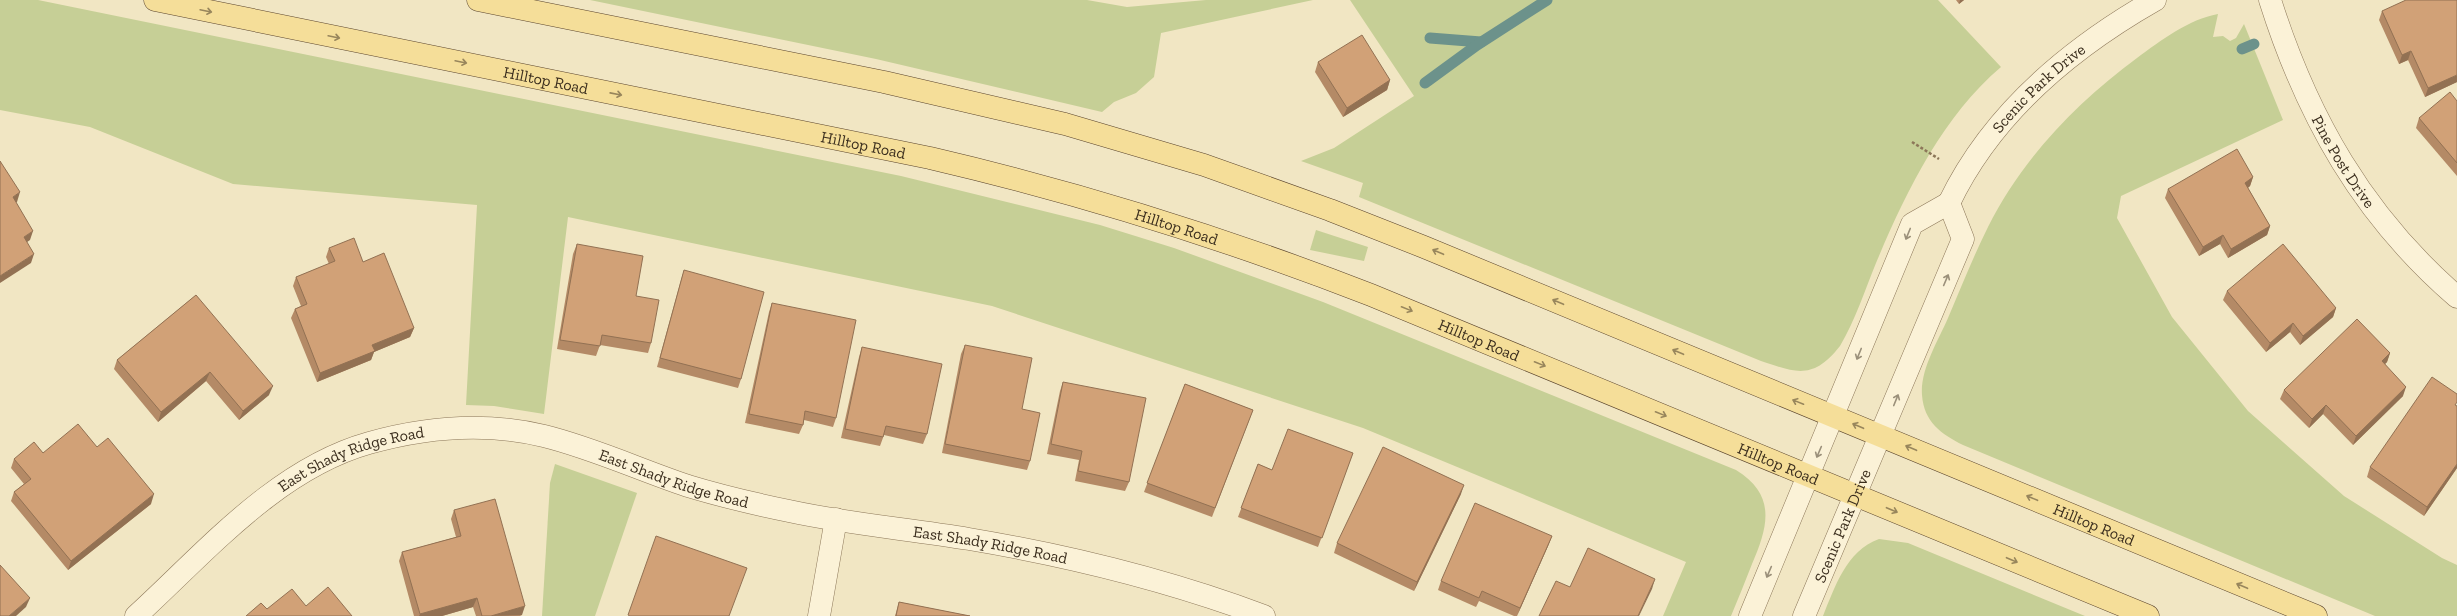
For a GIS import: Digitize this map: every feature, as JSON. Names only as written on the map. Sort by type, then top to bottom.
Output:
[{"type":"main road","name":"Hilltop Road","points":[[154,0],[833,137],[958,165],[1087,199],[1212,237],[1350,286],[2148,616]]},
{"type":"main road","name":"Hilltop Road","points":[[478,0],[950,96],[1065,124],[1172,155],[1300,198],[1418,244],[2316,616]]},
{"type":"street","name":"Scenic Park Drive","points":[[1804,616],[1882,436],[1963,239],[1949,204],[1962,180],[1992,134],[2020,102],[2080,47],[2114,23],[2155,0]]},
{"type":"street","name":"Pine Post Drive","points":[[2270,0],[2301,86],[2348,174],[2391,232],[2457,297]]},
{"type":"street","points":[[1750,616],[1834,416],[1912,224],[1949,204]]},
{"type":"street","name":"East Shady Ridge Road","points":[[136,616],[245,516],[306,470],[358,446],[436,430],[494,428],[537,435],[577,446],[691,487],[789,511],[966,538],[1092,564],[1198,592],[1263,616]]},
{"type":"street","points":[[819,616],[836,519]]},
{"type":"green space","points":[[0,0],[38,0],[901,176],[1100,225],[1174,248],[1323,302],[1736,470],[1749,480],[1758,490],[1763,501],[1765,525],[1758,550],[1731,616],[1663,616],[1686,562],[1363,428],[992,306],[568,217],[544,414],[494,406],[466,405],[477,205],[233,184],[90,127],[0,110]]},
{"type":"green space","points":[[590,0],[1087,0],[1127,7],[1206,0],[1313,0],[1161,33],[1154,77],[1136,93],[1114,102],[1102,112],[876,59]]},
{"type":"green space","points":[[1350,0],[1938,0],[2001,67],[1980,87],[1961,109],[1943,132],[1928,157],[1900,209],[1855,316],[1840,346],[1821,364],[1813,369],[1804,371],[1785,368],[1761,361],[1359,197],[1363,183],[1301,161],[1334,148],[1414,96]]},
{"type":"green space","points":[[2218,14],[2213,37],[2223,36],[2230,41],[2236,38],[2244,24],[2283,120],[2121,196],[2117,218],[2172,317],[2248,411],[2344,496],[2442,558],[2457,565],[2457,616],[2375,616],[1963,445],[1935,426],[1926,413],[1923,404],[1922,385],[1930,356],[1988,227],[2017,178],[2052,134],[2072,113],[2114,75],[2175,32],[2196,21]]},
{"type":"green space","points":[[1316,230],[1368,247],[1364,261],[1310,250]]},
{"type":"green space","points":[[555,464],[637,493],[595,616],[542,616],[550,483]]},
{"type":"green space","points":[[1879,539],[1908,543],[2085,616],[1823,616],[1837,582],[1850,561],[1858,552]]},
{"type":"building","points":[[2406,0],[2457,0],[2457,75],[2428,88],[2411,51],[2402,55],[2382,11]]},
{"type":"building","points":[[1362,35],[1390,80],[1347,108],[1318,62]]},
{"type":"building","points":[[2450,92],[2457,101],[2457,163],[2419,118]]},
{"type":"building","points":[[2237,149],[2253,177],[2245,183],[2270,226],[2231,249],[2223,235],[2203,247],[2168,189]]},
{"type":"building","points":[[0,161],[20,192],[13,197],[33,231],[24,237],[34,254],[0,276]]},
{"type":"building","points":[[354,238],[363,262],[384,253],[414,328],[372,345],[375,351],[320,373],[295,309],[307,304],[296,277],[335,261],[329,248]]},
{"type":"building","points":[[577,244],[643,256],[636,296],[659,300],[651,343],[602,335],[600,346],[560,340]]},
{"type":"building","points":[[2283,244],[2336,308],[2303,336],[2293,323],[2270,343],[2227,291]]},
{"type":"building","points":[[684,270],[764,292],[741,379],[660,358]]},
{"type":"building","points":[[196,295],[273,386],[243,411],[210,372],[161,412],[117,360]]},
{"type":"building","points":[[772,303],[856,320],[836,418],[805,411],[803,425],[749,414]]},
{"type":"building","points":[[2357,319],[2390,353],[2382,361],[2406,387],[2356,436],[2326,405],[2312,419],[2284,390]]},
{"type":"building","points":[[965,345],[1032,358],[1022,409],[1040,413],[1030,461],[945,444]]},
{"type":"building","points":[[862,347],[942,364],[927,434],[886,426],[883,437],[845,429]]},
{"type":"building","points":[[2432,377],[2457,394],[2457,402],[2455,405],[2457,406],[2457,464],[2427,507],[2370,467]]},
{"type":"building","points":[[1063,382],[1146,398],[1129,482],[1078,471],[1082,451],[1051,444]]},
{"type":"building","points":[[1185,384],[1253,410],[1215,508],[1147,483]]},
{"type":"building","points":[[78,424],[97,447],[108,438],[154,494],[71,561],[14,492],[31,479],[14,459],[34,442],[43,453]]},
{"type":"building","points":[[1288,429],[1353,453],[1322,538],[1241,508],[1258,464],[1272,470]]},
{"type":"building","points":[[1383,447],[1464,485],[1417,582],[1337,543]]},
{"type":"building","points":[[495,499],[525,606],[491,616],[482,616],[477,598],[420,614],[402,552],[461,536],[454,510]]},
{"type":"building","points":[[1475,503],[1552,536],[1520,608],[1482,591],[1479,598],[1441,581]]},
{"type":"building","points":[[656,536],[747,568],[729,616],[628,615]]},
{"type":"building","points":[[1588,548],[1655,579],[1638,616],[1539,616],[1556,581],[1570,587]]},
{"type":"building","points":[[0,565],[30,598],[9,616],[0,616]]},
{"type":"building","points":[[328,587],[352,616],[246,616],[261,603],[267,609],[292,589],[306,606]]},
{"type":"building","points":[[899,602],[970,616],[896,616]]},
{"type":"waterway","points":[[1425,83],[1477,45],[1547,0]]},
{"type":"waterway","points":[[1430,38],[1481,42]]},
{"type":"waterway","points":[[2242,49],[2254,44]]}]
